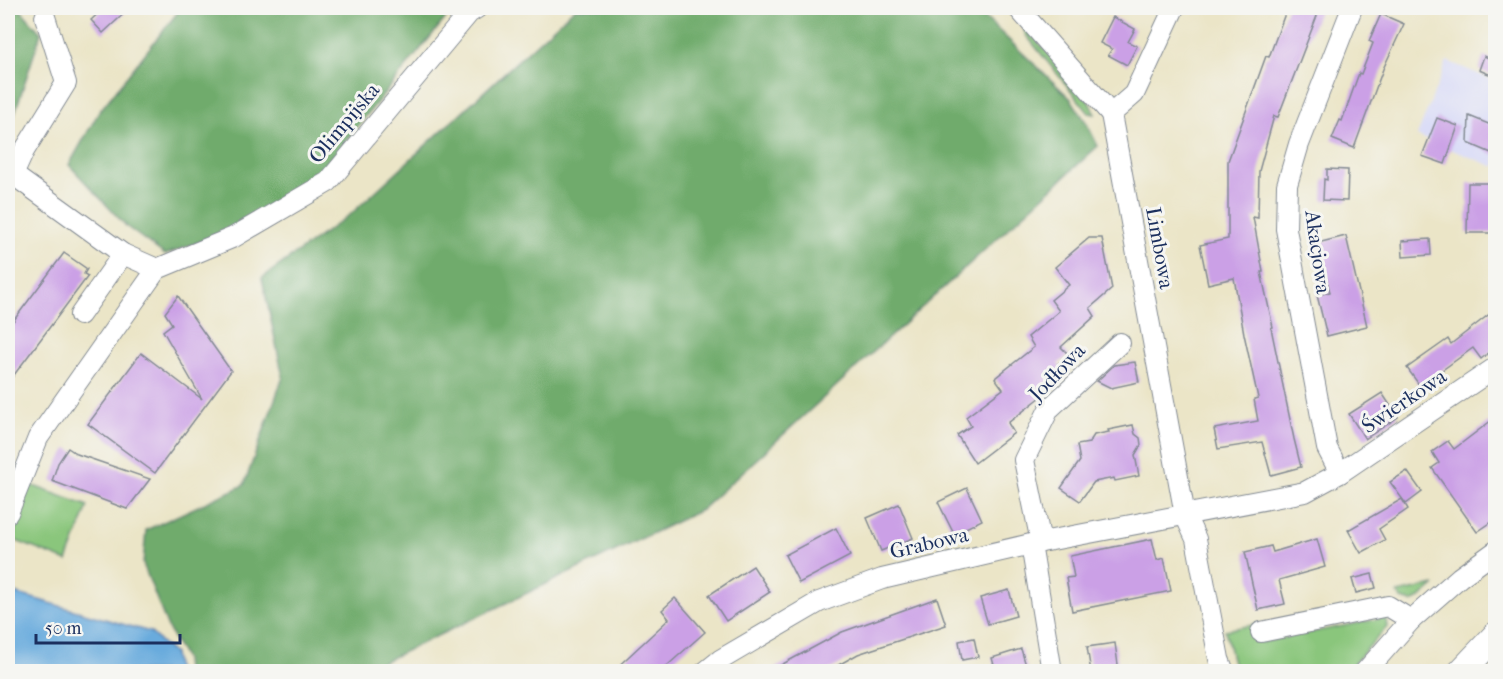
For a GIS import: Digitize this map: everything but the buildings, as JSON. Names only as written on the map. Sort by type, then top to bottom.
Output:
[{"type":"main road","points":[[1461,672],[1496,634]]},
{"type":"street","name":"Olimpijska","points":[[158,269],[234,237],[328,182],[424,65],[469,13],[477,8]]},
{"type":"street","points":[[1018,8],[1111,114],[1134,93],[1174,8]]},
{"type":"street","name":"Akacjowa","points":[[1340,473],[1328,448],[1286,229],[1287,185],[1299,144],[1352,8]]},
{"type":"street","points":[[8,513],[38,438],[158,269],[123,254],[11,172],[66,83],[45,16]]},
{"type":"street","name":"Limbowa","points":[[1111,114],[1185,514]]},
{"type":"street","points":[[80,315],[123,254]]},
{"type":"street","name":"Jodłowa","points":[[1052,672],[1024,460],[1049,409],[1120,343]]},
{"type":"street","name":"Świerkowa","points":[[1340,473],[1496,367]]},
{"type":"street","name":"Grabowa","points":[[705,672],[720,660],[819,602],[882,579],[1036,543],[1305,492],[1340,473]]},
{"type":"street","points":[[1185,514],[1196,539],[1219,659],[1224,672]]},
{"type":"street","points":[[1365,672],[1411,620],[1460,577],[1496,551]]},
{"type":"street","points":[[1261,632],[1388,606],[1411,620]]},
{"type":"shaded area","points":[[1447,61],[1495,81],[1495,167],[1417,136]]},
{"type":"green space","points":[[8,8],[19,8],[41,33],[8,134]]},
{"type":"green space","points":[[181,8],[454,8],[310,185],[235,229],[165,255],[127,227],[69,165],[99,112]]},
{"type":"green space","points":[[575,8],[975,8],[1071,99],[1098,146],[701,510],[364,671],[186,671],[185,660],[168,628],[143,564],[146,530],[244,485],[283,377],[262,278],[352,213]]},
{"type":"green space","points":[[1026,28],[1087,99],[1095,114],[1089,113],[1026,35],[1024,30]]},
{"type":"green space","points":[[28,484],[88,506],[67,561],[14,540],[16,521]]},
{"type":"green space","points":[[1435,585],[1412,602],[1402,599],[1398,593]]},
{"type":"green space","points":[[1383,618],[1386,620],[1387,627],[1346,672],[1235,671],[1225,630],[1258,624],[1263,642]]},
{"type":"water","points":[[8,591],[150,632],[174,654],[177,671],[8,671]]}]
